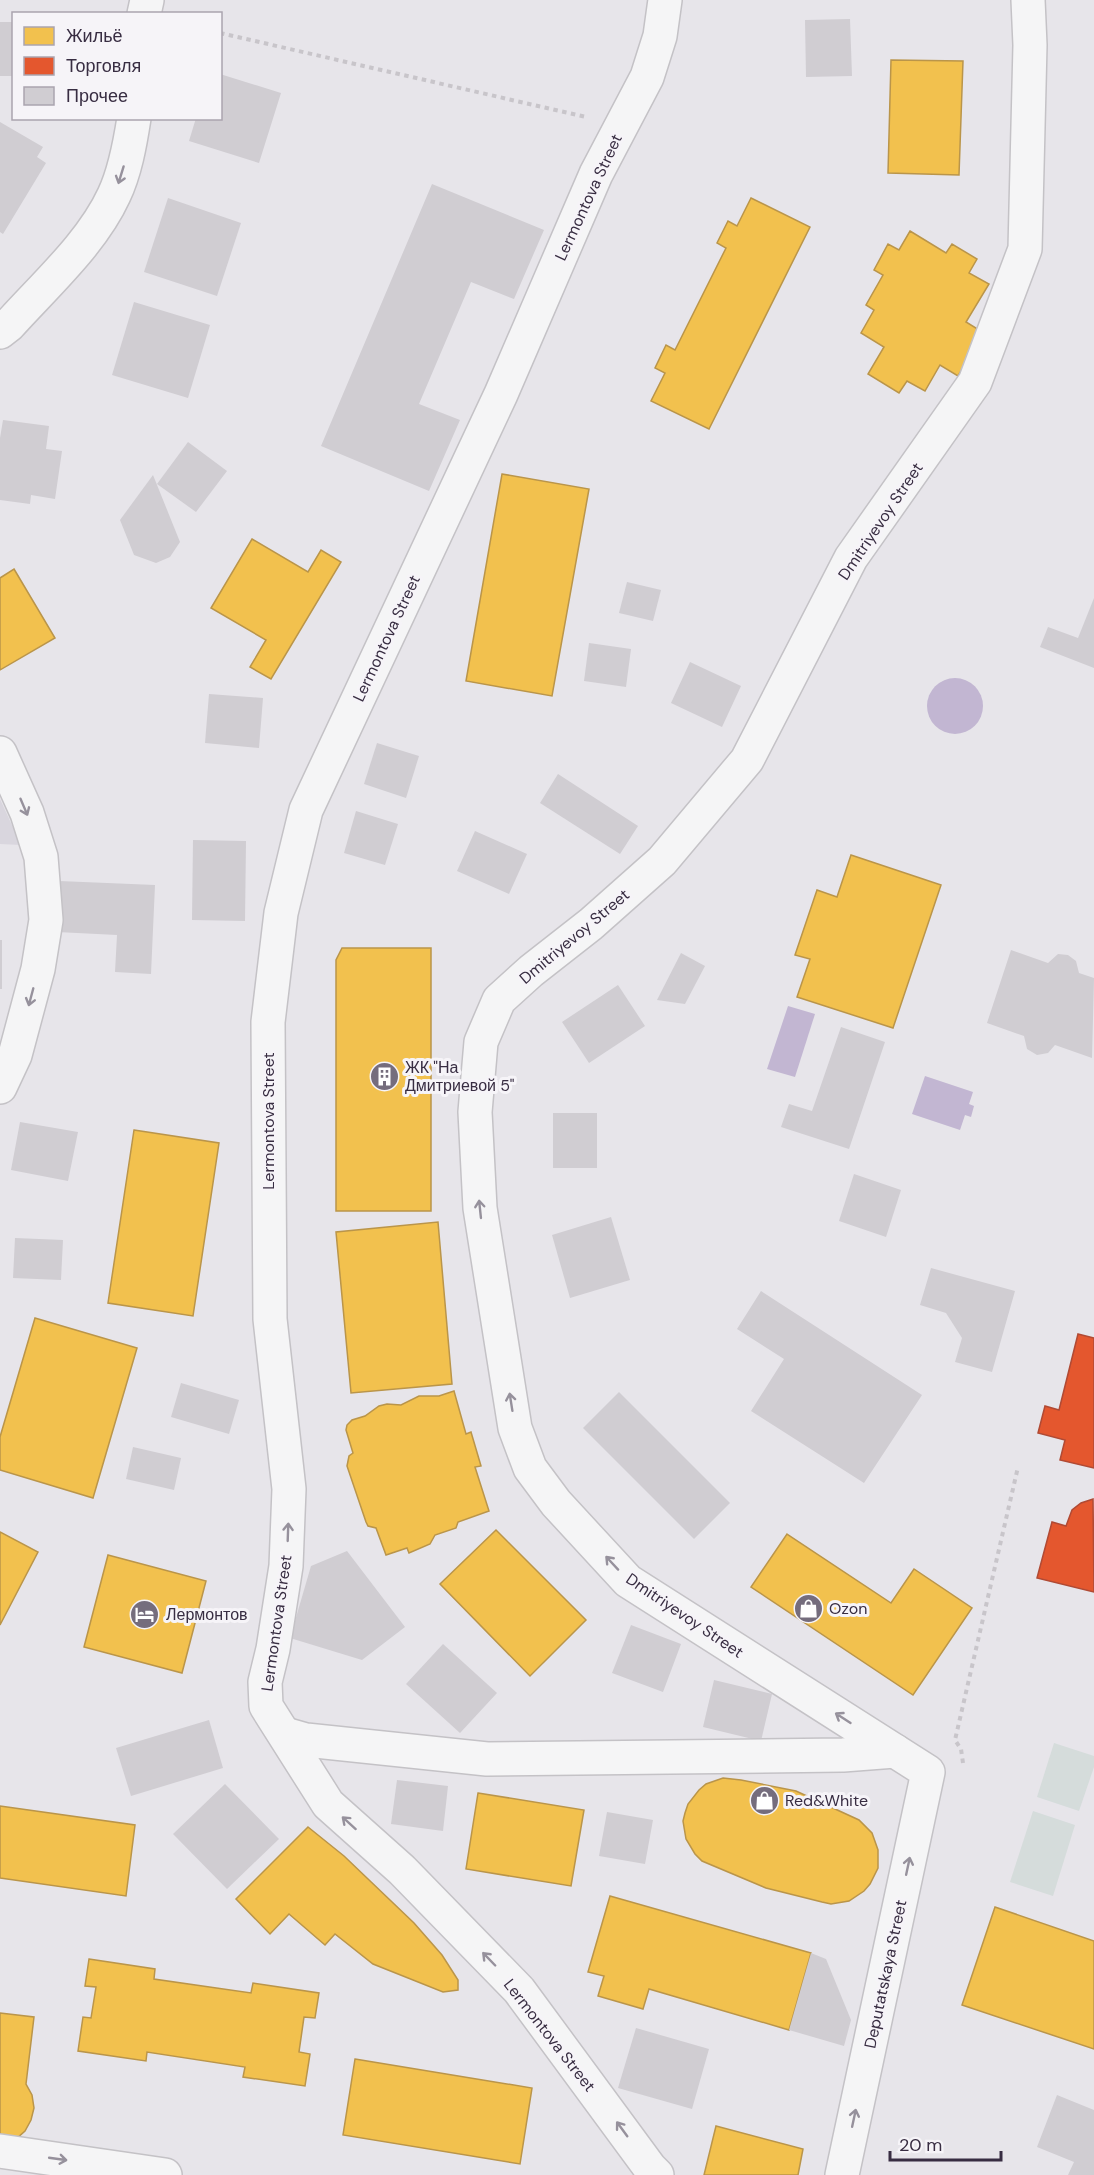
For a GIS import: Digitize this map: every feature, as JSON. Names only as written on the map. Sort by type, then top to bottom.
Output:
[{"type":"street","name":"Lermontova Street","points":[[657,2175],[519,1990],[402,1870],[328,1804],[266,1706],[265,1683],[273,1649],[286,1566],[289,1489],[270,1319],[268,1022],[280,913],[306,810],[501,394],[596,174],[647,77],[660,36],[665,0]]},
{"type":"street","name":"Dmitriyevoy Street","points":[[928,1772],[628,1581],[556,1503],[530,1468],[515,1428],[480,1208],[475,1112],[482,1042],[499,1000],[531,970],[591,924],[662,861],[747,760],[851,558],[975,382],[1025,249],[1030,45],[1028,0]]},
{"type":"street","points":[[0,332],[9,325],[93,232],[115,194],[130,145],[134,120]]},
{"type":"street","points":[[0,753],[27,813],[41,857],[46,920],[38,969],[15,1055],[0,1087]]},
{"type":"street","points":[[285,1734],[306,1740],[487,1759],[843,1755],[896,1751]]},
{"type":"street","name":"Deputatskaya Street","points":[[842,2175],[928,1772]]},
{"type":"street","points":[[0,2151],[165,2175]]},
{"type":"path","points":[[222,33],[622,125]]},
{"type":"path","points":[[955,1740],[1018,1467]]},
{"type":"shaded area","points":[[949,678],[961,678],[971,682],[979,690],[983,706],[979,722],[971,730],[961,734],[949,734],[939,730],[931,722],[927,712],[927,700],[931,690],[939,682]]},
{"type":"shaded area","points":[[0,799],[21,845],[0,844]]},
{"type":"shaded area","points":[[788,1006],[815,1014],[795,1077],[767,1069]]},
{"type":"shaded area","points":[[925,1076],[973,1092],[969,1104],[974,1106],[971,1117],[965,1115],[960,1130],[912,1114]]},
{"type":"shaded area","points":[[1054,1743],[1094,1756],[1094,1767],[1079,1811],[1037,1797]]},
{"type":"shaded area","points":[[1033,1811],[1075,1825],[1053,1896],[1010,1882]]},
{"type":"building: Жильё","points":[[891,60],[963,61],[959,175],[888,173]]},
{"type":"building: Жильё","points":[[751,198],[810,227],[709,429],[651,401],[665,373],[655,368],[666,345],[675,350],[726,248],[717,243],[728,221],[737,226]]},
{"type":"building: Жильё","points":[[910,231],[946,253],[952,244],[977,259],[969,273],[989,284],[966,322],[984,333],[958,376],[940,365],[925,391],[907,381],[899,393],[868,374],[884,347],[861,333],[874,310],[866,305],[883,275],[874,270],[888,244],[899,250]]},
{"type":"building: Жильё","points":[[502,474],[589,489],[552,696],[466,681]]},
{"type":"building: Жильё","points":[[252,539],[308,572],[321,550],[341,562],[271,679],[250,667],[266,640],[211,608]]},
{"type":"building: Жильё","points":[[14,569],[55,638],[0,670],[0,578]]},
{"type":"building: Жильё","points":[[851,855],[941,885],[893,1028],[797,997],[810,959],[795,955],[817,890],[837,897]]},
{"type":"building: Жильё","name":"ЖК \"На Дмитриевой 5\"","points":[[342,948],[431,948],[431,1211],[336,1211],[336,960]]},
{"type":"building: Жильё","points":[[134,1130],[219,1143],[193,1316],[108,1303]]},
{"type":"building: Жильё","points":[[438,1222],[452,1384],[351,1393],[336,1232]]},
{"type":"building: Жильё","points":[[35,1318],[137,1348],[93,1498],[0,1470],[0,1437]]},
{"type":"building: Жильё","points":[[454,1391],[466,1434],[471,1432],[481,1466],[475,1467],[489,1511],[458,1522],[456,1528],[435,1535],[430,1544],[409,1553],[407,1548],[386,1555],[376,1528],[368,1526],[366,1522],[347,1466],[349,1456],[353,1453],[346,1430],[347,1425],[379,1406],[401,1405],[419,1396],[439,1396]]},
{"type":"building: Жильё","points":[[496,1530],[586,1620],[530,1676],[440,1584]]},
{"type":"building: Жильё","points":[[0,1532],[38,1552],[0,1625]]},
{"type":"building: Жильё","points":[[787,1534],[891,1603],[914,1569],[972,1608],[913,1695],[751,1587]]},
{"type":"building: Жильё","name":"Лермонтов","points":[[108,1555],[206,1581],[182,1673],[84,1647]]},
{"type":"building: Жильё","points":[[723,1778],[796,1791],[859,1820],[872,1833],[878,1850],[878,1868],[870,1884],[849,1901],[831,1904],[766,1888],[702,1861],[686,1839],[683,1821],[685,1813],[688,1804],[699,1790],[706,1784]]},
{"type":"building: Жильё","points":[[478,1793],[584,1810],[571,1886],[466,1869]]},
{"type":"building: Жильё","points":[[0,1806],[135,1825],[126,1896],[0,1878]]},
{"type":"building: Жильё","points":[[308,1827],[344,1856],[414,1923],[442,1955],[458,1980],[458,1990],[443,1992],[373,1964],[335,1934],[325,1945],[289,1914],[270,1934],[236,1899]]},
{"type":"building: Жильё","points":[[610,1896],[811,1953],[789,2030],[649,1989],[643,2009],[598,1996],[604,1976],[588,1972]]},
{"type":"building: Жильё","points":[[995,1907],[1094,1941],[1094,2049],[962,2005]]},
{"type":"building: Жильё","points":[[89,1959],[155,1969],[154,1979],[251,1993],[253,1983],[319,1993],[315,2018],[304,2017],[299,2052],[310,2054],[305,2086],[243,2077],[245,2067],[147,2052],[146,2061],[78,2051],[83,2017],[91,2018],[96,1987],[85,1986]]},
{"type":"building: Жильё","points":[[0,2013],[34,2017],[26,2084],[32,2095],[34,2108],[25,2131],[16,2139],[0,2144]]},
{"type":"building: Жильё","points":[[355,2059],[532,2088],[520,2164],[343,2135]]},
{"type":"building: Жильё","points":[[716,2126],[803,2149],[798,2175],[704,2175]]},
{"type":"building: Торговля","points":[[1078,1334],[1094,1338],[1094,1468],[1060,1460],[1065,1440],[1038,1433],[1045,1406],[1059,1410]]},
{"type":"building: Торговля","points":[[1093,1499],[1094,1592],[1037,1578],[1052,1522],[1066,1526],[1072,1510],[1081,1503]]},
{"type":"building: Прочее","points":[[850,19],[852,76],[806,77],[805,20]]},
{"type":"building: Прочее","points":[[0,22],[12,22],[12,76],[0,76]]},
{"type":"building: Прочее","points":[[222,75],[281,93],[259,163],[189,141],[195,120],[222,120]]},
{"type":"building: Прочее","points":[[0,122],[43,147],[37,157],[46,163],[3,234],[0,232]]},
{"type":"building: Прочее","points":[[432,184],[544,230],[514,299],[471,282],[419,404],[460,420],[429,491],[321,446]]},
{"type":"building: Прочее","points":[[168,198],[241,223],[217,296],[144,272]]},
{"type":"building: Прочее","points":[[134,302],[210,325],[188,398],[112,375]]},
{"type":"building: Прочее","points":[[3,420],[49,426],[46,449],[62,451],[55,499],[31,495],[30,504],[0,500],[0,438]]},
{"type":"building: Прочее","points":[[188,442],[227,471],[196,512],[157,484]]},
{"type":"building: Прочее","points":[[153,475],[180,542],[170,557],[156,563],[134,555],[120,520]]},
{"type":"building: Прочее","points":[[627,582],[661,590],[653,621],[619,613]]},
{"type":"building: Прочее","points":[[1094,598],[1094,668],[1040,647],[1048,627],[1078,638]]},
{"type":"building: Прочее","points":[[589,643],[631,649],[626,687],[584,681]]},
{"type":"building: Прочее","points":[[690,662],[741,686],[722,727],[671,703]]},
{"type":"building: Прочее","points":[[209,694],[263,698],[259,748],[205,743]]},
{"type":"building: Прочее","points":[[377,743],[419,756],[406,798],[364,784]]},
{"type":"building: Прочее","points":[[558,774],[638,826],[620,854],[540,803]]},
{"type":"building: Прочее","points":[[356,811],[398,824],[385,865],[344,853]]},
{"type":"building: Прочее","points":[[475,831],[527,854],[509,894],[457,871]]},
{"type":"building: Прочее","points":[[193,840],[246,841],[245,921],[192,920]]},
{"type":"building: Прочее","points":[[59,881],[155,885],[151,974],[115,972],[117,935],[57,932]]},
{"type":"building: Прочее","points":[[0,940],[2,940],[2,989],[0,989]]},
{"type":"building: Прочее","points":[[1011,950],[1048,963],[1058,954],[1068,955],[1076,961],[1079,973],[1094,978],[1092,1058],[1055,1045],[1048,1053],[1037,1055],[1027,1049],[1024,1036],[987,1023]]},
{"type":"building: Прочее","points":[[681,953],[705,966],[685,1004],[657,1000]]},
{"type":"building: Прочее","points":[[618,985],[645,1026],[589,1063],[562,1022]]},
{"type":"building: Прочее","points":[[841,1027],[885,1042],[849,1149],[781,1127],[789,1104],[812,1111]]},
{"type":"building: Прочее","points":[[553,1113],[597,1113],[597,1168],[553,1168]]},
{"type":"building: Прочее","points":[[20,1122],[78,1132],[68,1181],[11,1170]]},
{"type":"building: Прочее","points":[[854,1174],[901,1190],[886,1237],[839,1221]]},
{"type":"building: Прочее","points":[[611,1217],[630,1280],[570,1298],[552,1235]]},
{"type":"building: Прочее","points":[[15,1238],[63,1240],[61,1280],[13,1278]]},
{"type":"building: Прочее","points":[[931,1268],[1015,1291],[992,1372],[955,1362],[962,1338],[946,1313],[920,1305]]},
{"type":"building: Прочее","points":[[761,1291],[922,1395],[864,1483],[751,1411],[784,1359],[737,1329]]},
{"type":"building: Прочее","points":[[181,1383],[239,1400],[229,1434],[171,1417]]},
{"type":"building: Прочее","points":[[619,1392],[730,1503],[694,1539],[583,1428]]},
{"type":"building: Прочее","points":[[133,1447],[181,1458],[174,1490],[126,1479]]},
{"type":"building: Прочее","points":[[347,1551],[405,1627],[362,1660],[290,1638],[311,1566]]},
{"type":"building: Прочее","points":[[631,1625],[681,1644],[663,1692],[612,1673]]},
{"type":"building: Прочее","points":[[443,1644],[497,1693],[460,1733],[406,1684]]},
{"type":"building: Прочее","points":[[714,1680],[772,1694],[761,1741],[703,1727]]},
{"type":"building: Прочее","points":[[209,1720],[223,1768],[131,1796],[116,1748]]},
{"type":"building: Прочее","points":[[397,1780],[448,1786],[443,1831],[391,1824]]},
{"type":"building: Прочее","points":[[225,1784],[279,1839],[227,1889],[173,1834]]},
{"type":"building: Прочее","points":[[607,1812],[653,1820],[645,1864],[599,1856]]},
{"type":"building: Прочее","points":[[811,1953],[826,1959],[851,2020],[844,2046],[789,2030]]},
{"type":"building: Прочее","points":[[636,2028],[709,2049],[692,2109],[618,2088]]},
{"type":"building: Прочее","points":[[1057,2095],[1094,2110],[1094,2175],[1068,2175],[1074,2162],[1037,2147]]},
{"type":"place","name":"ЖК \"На Дмитриевой 5\"","points":[[384,1076]]},
{"type":"place","name":"Ozon","points":[[808,1608]]},
{"type":"place","name":"Лермонтов","points":[[145,1614]]},
{"type":"place","name":"Red&White","points":[[764,1800]]}]
